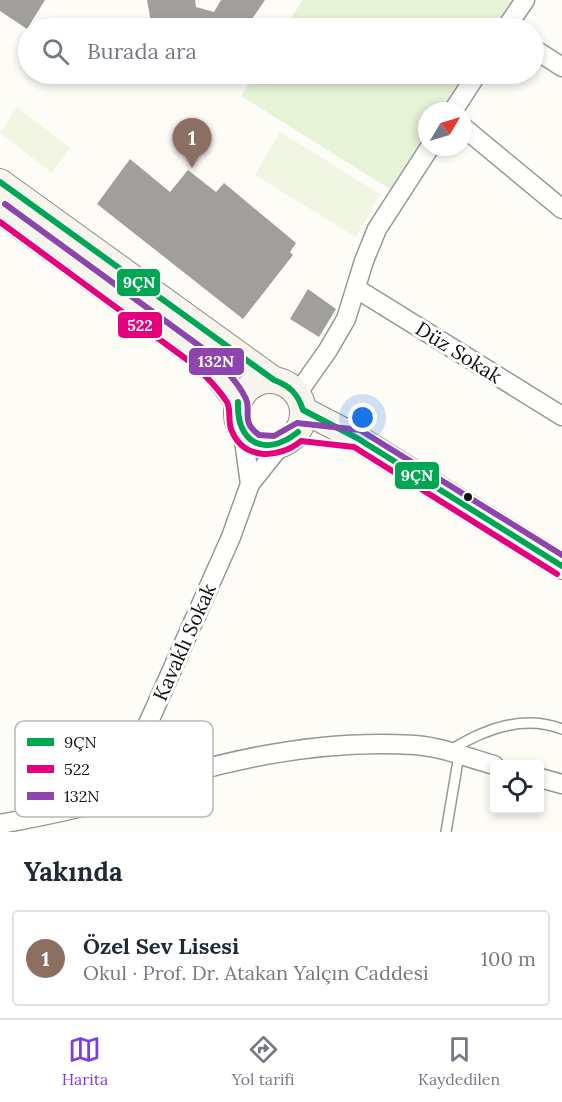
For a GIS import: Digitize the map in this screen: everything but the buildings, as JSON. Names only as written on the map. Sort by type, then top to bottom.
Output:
[{"type":"main road","points":[[0,182],[274,380],[283,383],[295,420]]},
{"type":"main road","points":[[0,211],[199,357],[215,372],[238,402]]},
{"type":"main road","points":[[274,380],[262,381],[252,385],[244,392],[238,402],[236,413],[238,424],[250,441],[260,446],[271,447],[295,420]]},
{"type":"main road","points":[[295,420],[357,438],[562,566]]},
{"type":"street","points":[[513,18],[525,0]]},
{"type":"street","points":[[544,55],[562,67]]},
{"type":"street","points":[[459,102],[471,84]]},
{"type":"street","points":[[472,134],[562,209]]},
{"type":"street","points":[[250,484],[295,420],[328,350],[346,320],[364,261],[377,229],[424,156]]},
{"type":"street","name":"Düz Sokak","points":[[357,289],[562,416]]},
{"type":"street","points":[[243,433],[250,484]]},
{"type":"street","name":"Kavaklı Sokak","points":[[149,721],[231,537],[250,484]]},
{"type":"street","points":[[213,768],[296,749],[350,744],[417,745],[490,764]]},
{"type":"street","points":[[544,779],[562,784]]},
{"type":"street","points":[[0,824],[38,817]]},
{"type":"lane","points":[[446,832],[454,753],[478,735],[517,723],[551,724],[562,729]]},
{"type":"green space","points":[[303,0],[517,1],[505,18],[291,18]]},
{"type":"green space","points":[[249,84],[461,84],[449,102],[418,102],[418,148],[390,189],[241,96]]},
{"type":"green space","points":[[17,107],[70,148],[52,173],[0,133]]},
{"type":"green space","points":[[280,132],[380,194],[356,237],[255,175]]},
{"type":"transit line","name":"9ÇN","points":[[0,182],[274,380],[289,388],[299,399],[303,410],[357,438],[562,566]]},
{"type":"transit line","name":"132N","points":[[5,204],[205,350],[241,390],[247,402],[249,425],[259,435],[274,436],[297,423],[360,430],[562,555]]},
{"type":"transit line","name":"522","points":[[0,222],[193,364],[227,402],[231,429],[244,447],[262,454],[282,451],[301,441],[354,447],[557,574]]},
{"type":"transit line","name":"9ÇN","points":[[238,402],[242,428],[255,442],[264,445],[275,444],[298,432]]},
{"type":"place","name":"Özel Sev Lisesi","points":[[192,168]]}]
